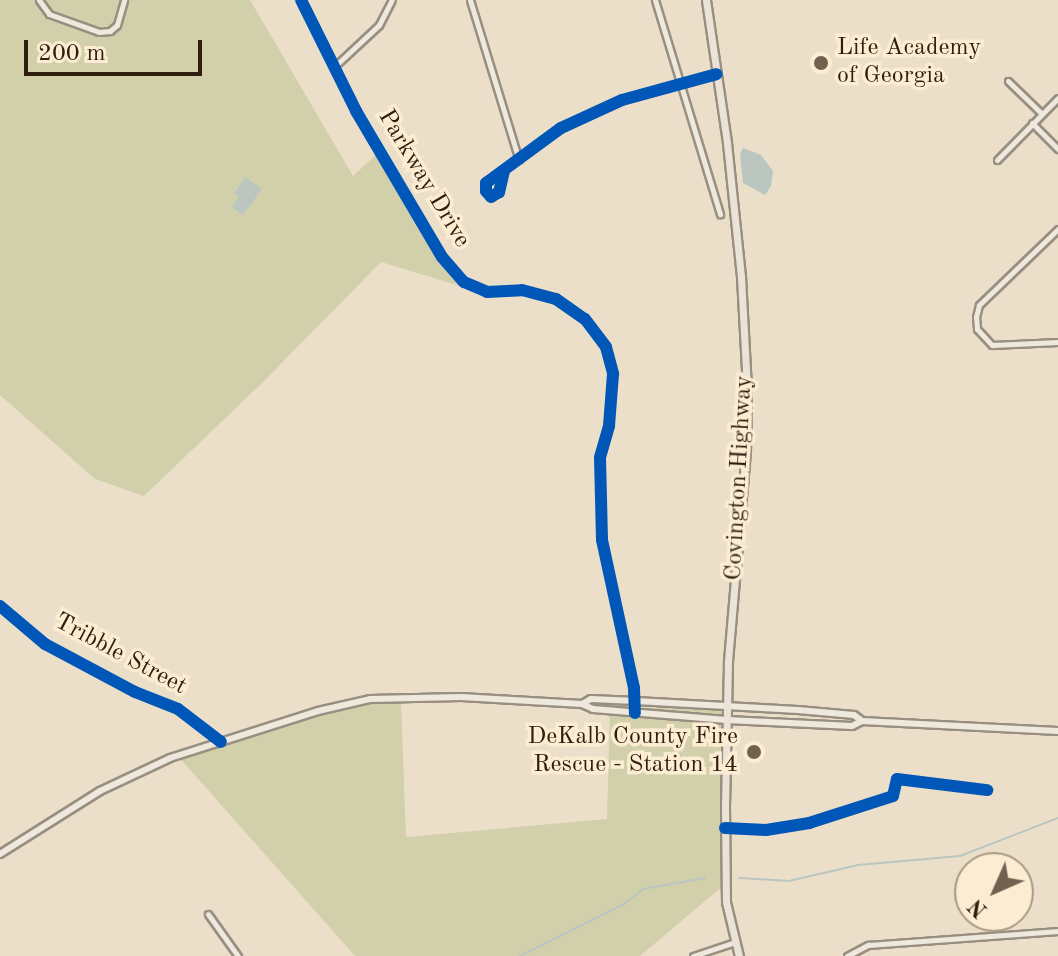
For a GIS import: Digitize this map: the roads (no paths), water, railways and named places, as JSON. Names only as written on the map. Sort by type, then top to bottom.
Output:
[{"type":"main road","name":"Covington Highway","points":[[706,0],[741,277],[747,389],[727,720],[725,828],[726,902],[739,956]]},
{"type":"main road","points":[[0,854],[111,786],[170,758],[315,711],[370,699],[461,697],[582,704],[593,709],[727,720],[852,726],[862,721],[1058,731]]},
{"type":"main road","points":[[582,704],[591,699],[636,701],[854,715],[862,721]]},
{"type":"street","points":[[39,0],[49,14],[99,32],[110,31],[117,25],[124,0]]},
{"type":"street","name":"Parkway Drive","points":[[301,0],[356,111],[442,257],[464,282],[487,292],[522,290],[556,299],[585,319],[606,347],[613,374],[609,426],[600,458],[602,540],[636,701],[635,713]]},
{"type":"street","points":[[335,66],[379,25],[392,0]]},
{"type":"street","points":[[470,0],[519,160]]},
{"type":"street","points":[[655,0],[720,214]]},
{"type":"street","points":[[504,171],[499,192],[491,197],[486,191],[486,183],[561,128],[622,100],[717,74]]},
{"type":"street","points":[[1008,81],[1041,113]]},
{"type":"street","points":[[997,160],[1058,98]]},
{"type":"street","points":[[1032,123],[1058,149]]},
{"type":"street","points":[[1058,229],[979,305],[976,317],[977,329],[992,345],[1058,342]]},
{"type":"street","name":"Tribble Street","points":[[0,606],[45,644],[135,692],[178,709],[221,742]]},
{"type":"street","points":[[725,828],[766,830],[809,823],[893,796],[897,779],[987,790]]},
{"type":"street","points":[[208,914],[238,956]]},
{"type":"street","points":[[847,956],[868,945],[1058,931]]},
{"type":"street","points":[[693,956],[735,942]]},
{"type":"waterway","points":[[739,878],[789,881],[858,865],[960,856],[1058,818]]},
{"type":"waterway","points":[[520,956],[624,904],[643,889],[705,878]]},
{"type":"place","name":"Life Academy of Georgia","points":[[821,63]]},
{"type":"place","name":"DeKalb County Fire Rescue - Station 14","points":[[754,752]]}]
